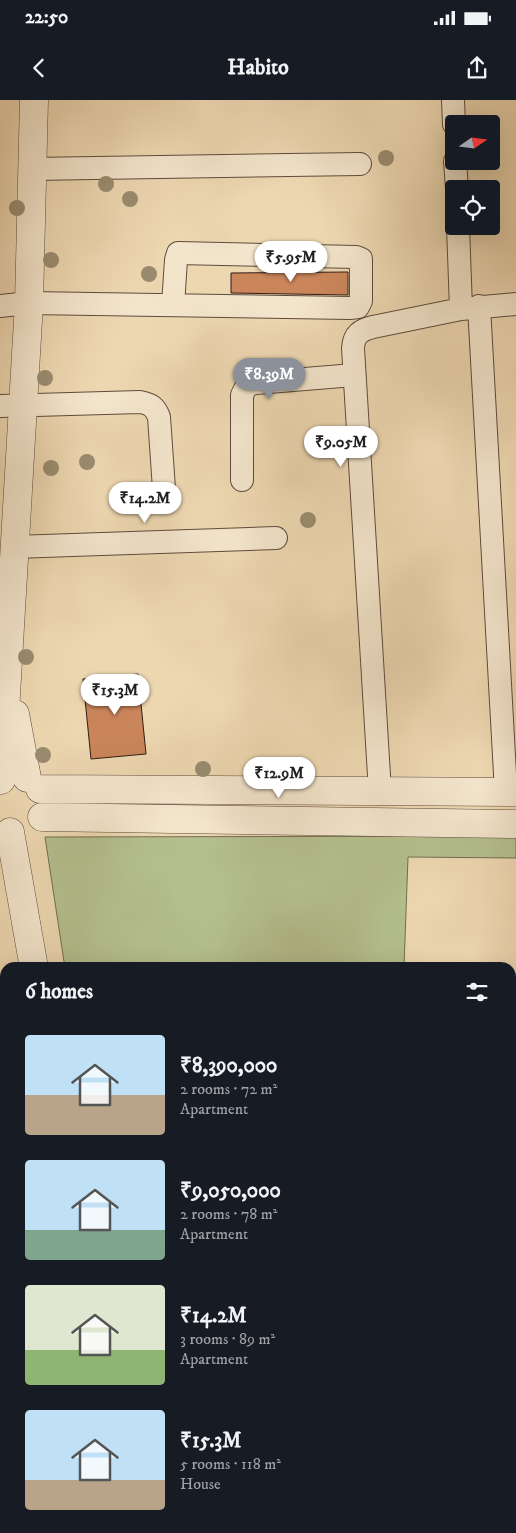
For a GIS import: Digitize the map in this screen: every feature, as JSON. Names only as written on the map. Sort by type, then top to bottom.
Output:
[{"type":"street","points":[[17,782],[7,673],[11,405],[29,303],[34,100]]},
{"type":"street","points":[[453,100],[454,115]]},
{"type":"street","points":[[31,169],[360,164]]},
{"type":"street","points":[[17,782],[380,792],[511,792],[470,308],[459,235]]},
{"type":"street","points":[[0,306],[29,303],[350,308],[358,307],[361,301],[361,259],[356,257],[178,253],[173,305]]},
{"type":"street","points":[[380,792],[354,375],[354,340],[357,334],[364,330],[470,308],[516,304]]},
{"type":"street","points":[[242,480],[242,395],[247,386],[256,383],[354,375]]},
{"type":"street","points":[[11,405],[140,402],[150,404],[156,409],[159,417],[164,489]]},
{"type":"street","points":[[10,535],[276,538]]},
{"type":"street","points":[[17,782],[44,797],[45,807],[37,825],[29,830],[19,833],[5,830],[33,962]]},
{"type":"street","points":[[42,817],[516,824]]},
{"type":"green space","points":[[516,836],[516,858],[408,857],[404,962],[64,962],[45,837]]},
{"type":"building","points":[[348,272],[348,295],[231,293],[231,273]]},
{"type":"building","points":[[138,674],[146,754],[91,759],[83,679]]}]
